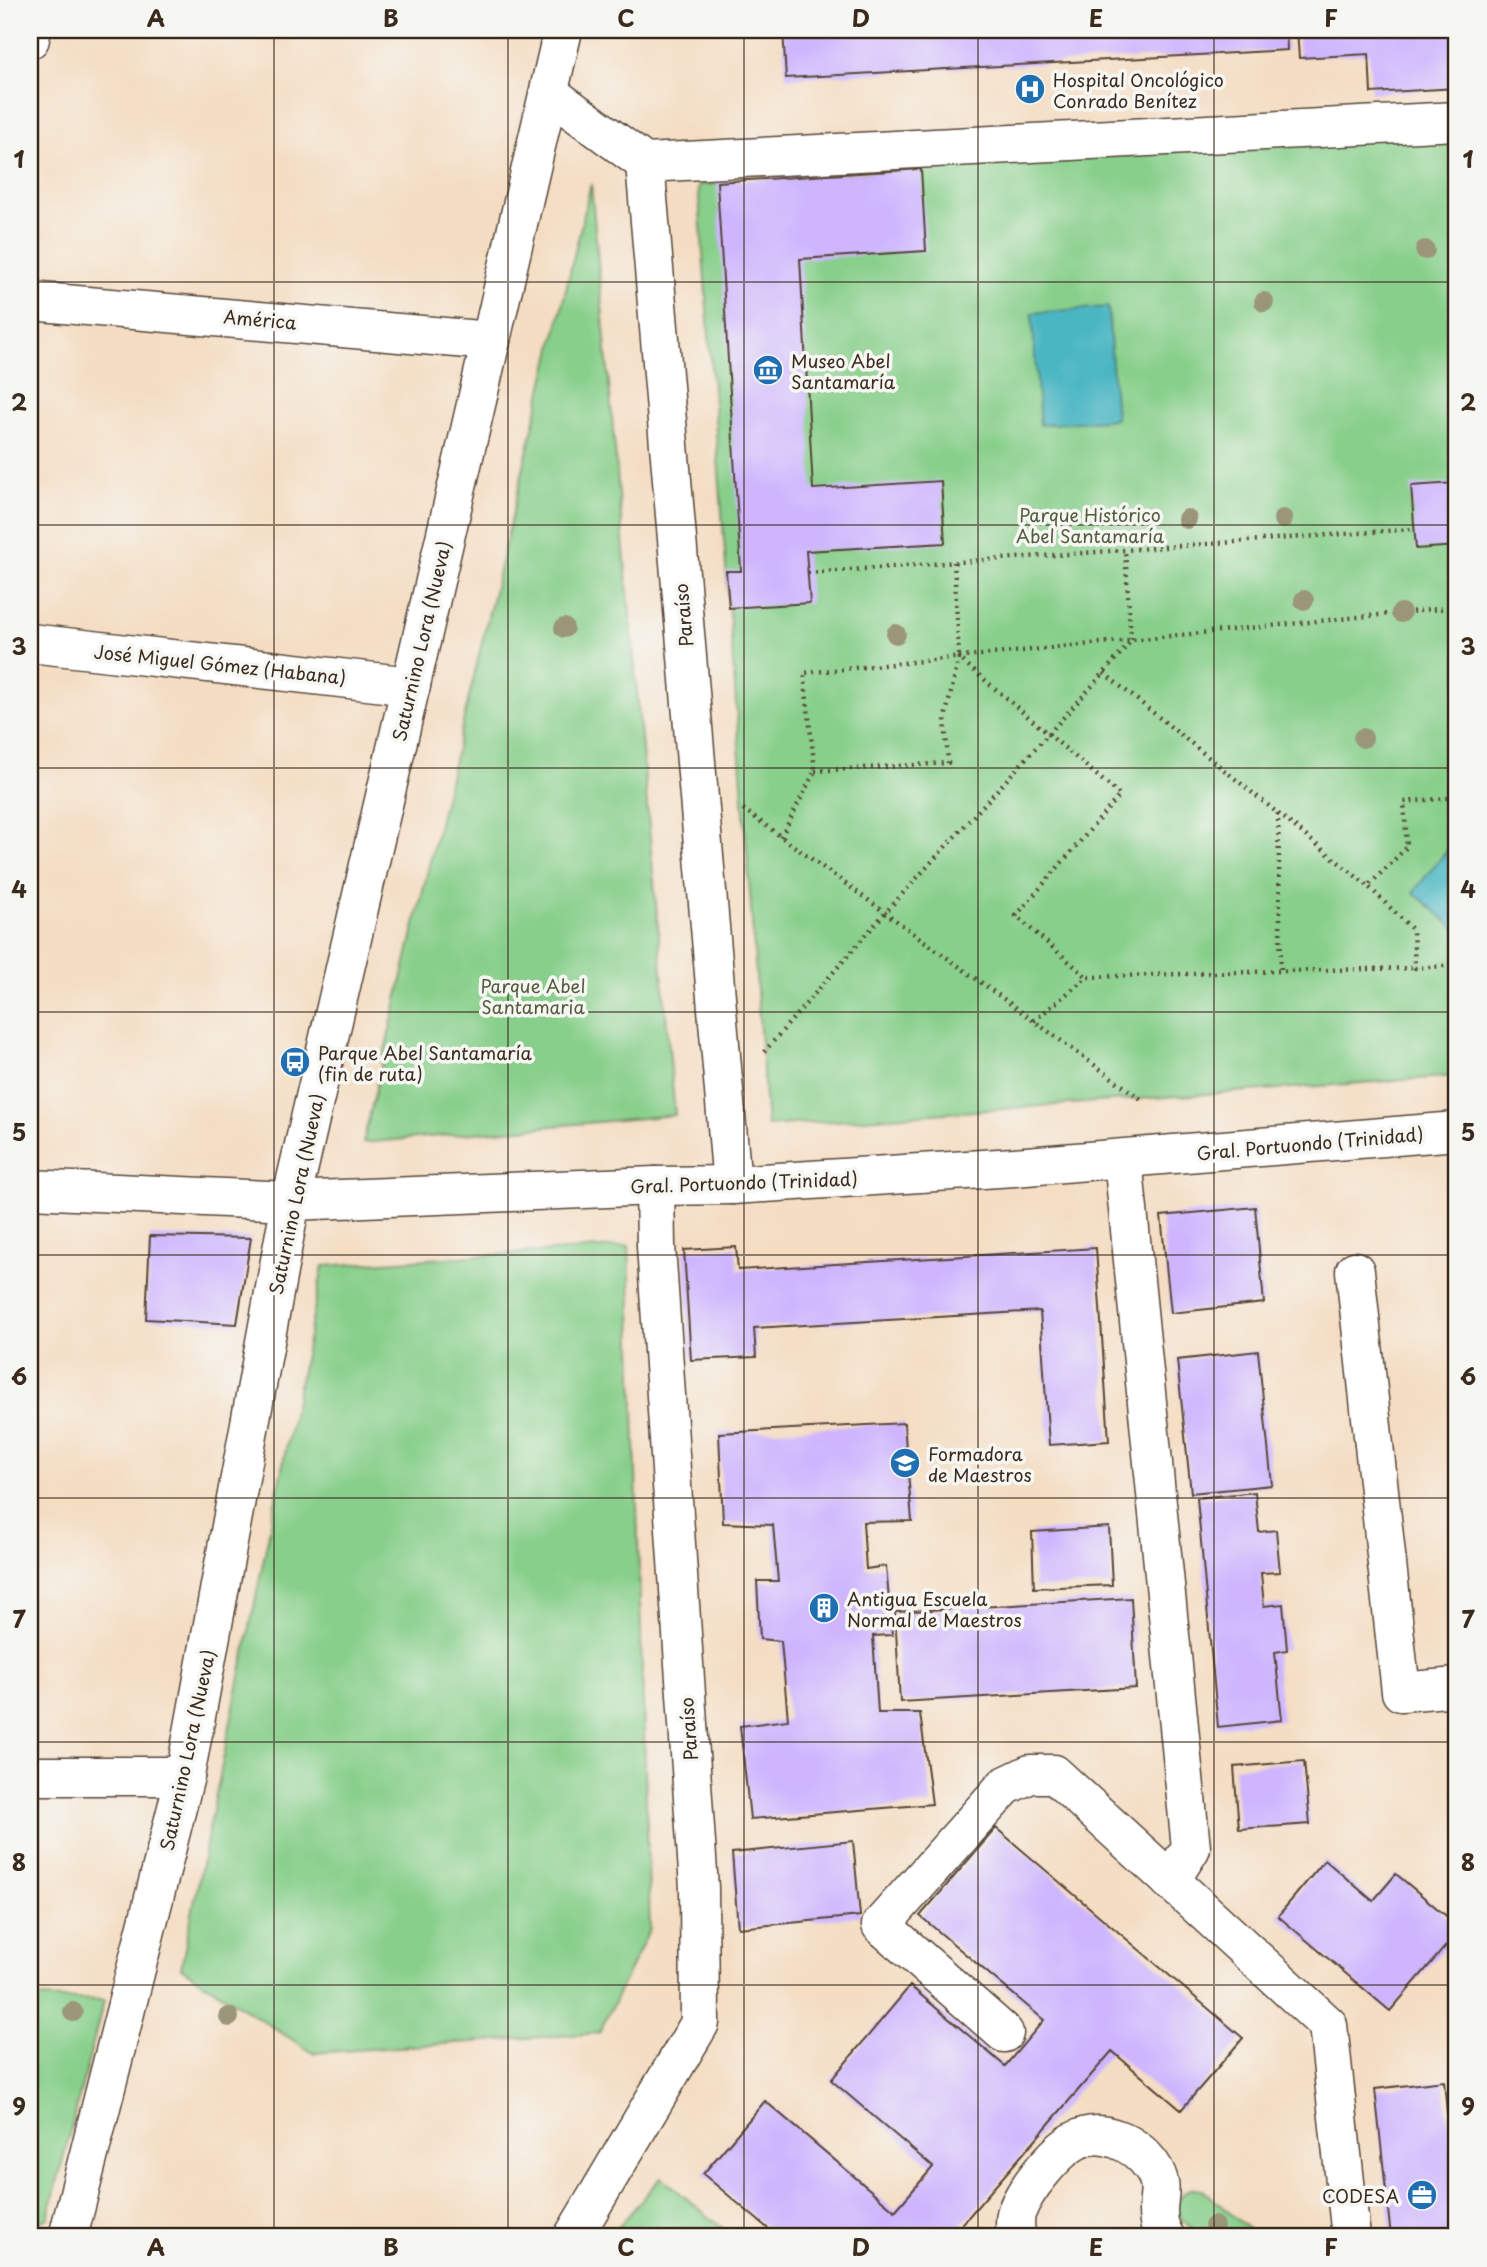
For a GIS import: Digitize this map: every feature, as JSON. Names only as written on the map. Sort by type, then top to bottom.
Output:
[{"type":"street","points":[[30,30],[30,39]]},
{"type":"street","name":"Saturnino Lora (Nueva)","points":[[68,2237],[185,1776],[291,1201],[563,30]]},
{"type":"street","points":[[549,93],[645,163],[1457,121]]},
{"type":"street","name":"Paraíso","points":[[645,163],[732,1185]]},
{"type":"street","name":"América","points":[[30,301],[491,341]]},
{"type":"street","name":"José Miguel Gómez (Habana)","points":[[30,643],[411,686]]},
{"type":"street","name":"Gral. Portuondo (Trinidad)","points":[[30,1189],[291,1201],[732,1185],[1123,1158],[1457,1131]]},
{"type":"street","points":[[1123,1158],[1192,1848],[1170,1881]]},
{"type":"street","name":"Paraíso","points":[[573,2237],[700,2023],[699,1888],[657,1260],[655,1186]]},
{"type":"street","points":[[1355,1271],[1401,1692],[1457,1688]]},
{"type":"street","points":[[1004,2033],[881,1925],[1005,1786],[1030,1774],[1054,1774],[1328,2025],[1351,2237]]},
{"type":"street","points":[[30,1776],[185,1776]]},
{"type":"street","points":[[1017,2237],[1016,2212],[1034,2181],[1076,2140],[1095,2135],[1117,2139],[1138,2150],[1152,2167],[1161,2188],[1158,2221],[1165,2237]]},
{"type":"path","points":[[808,573],[1413,528]]},
{"type":"path","points":[[723,1092],[761,1055],[1131,640],[1125,550]]},
{"type":"path","points":[[814,771],[948,762],[945,718],[959,658],[954,562]]},
{"type":"path","points":[[781,838],[814,771],[804,673],[1448,608],[1457,616]]},
{"type":"path","points":[[959,658],[1120,795],[1016,916],[1087,977]]},
{"type":"path","points":[[1104,673],[1368,886],[1413,930],[1415,968]]},
{"type":"path","points":[[696,775],[1141,1099]]},
{"type":"path","points":[[1368,886],[1407,847],[1404,802],[1448,798],[1457,787]]},
{"type":"path","points":[[1278,813],[1281,971]]},
{"type":"path","points":[[1034,1021],[1087,977],[1457,965]]},
{"type":"green space","name":"Parque Histórico Abel Santamaría","points":[[1457,130],[1457,1076],[767,1126],[698,185]]},
{"type":"green space","name":"Parque Abel Santamaria","points":[[591,184],[675,1115],[363,1143]]},
{"type":"green space","points":[[629,1246],[650,1929],[599,2033],[313,2053],[181,1968],[323,1266]]},
{"type":"green space","points":[[30,1998],[104,2000],[48,2218],[30,2226]]},
{"type":"green space","points":[[661,2177],[733,2237],[610,2237]]},
{"type":"green space","points":[[1194,2188],[1201,2189],[1258,2237],[1203,2237],[1181,2218],[1177,2209],[1182,2196]]},
{"type":"water","points":[[1108,307],[1116,419],[1040,425],[1032,313]]},
{"type":"water","points":[[1457,839],[1457,930],[1413,892]]},
{"type":"building","points":[[783,30],[1286,30],[1287,50],[786,78]]},
{"type":"building","points":[[1297,30],[1457,30],[1457,88],[1371,93],[1369,54],[1299,58]]},
{"type":"building","name":"Museo Abel Santamaría","points":[[921,169],[926,251],[800,259],[813,489],[941,481],[945,543],[806,551],[810,603],[729,608],[726,571],[741,571],[717,182]]},
{"type":"building","points":[[1455,483],[1457,546],[1416,549],[1411,486]]},
{"type":"building","points":[[1255,1207],[1264,1303],[1171,1313],[1161,1216]]},
{"type":"building","points":[[150,1236],[251,1238],[237,1324],[146,1319]]},
{"type":"building","points":[[736,1247],[738,1270],[1096,1248],[1109,1441],[1049,1445],[1040,1311],[754,1328],[756,1357],[691,1360],[684,1250]]},
{"type":"building","points":[[1258,1351],[1272,1485],[1191,1493],[1177,1360]]},
{"type":"building","name":"Antigua Escuela Normal de Maestros","points":[[904,1423],[912,1521],[863,1522],[866,1569],[886,1566],[892,1635],[873,1636],[878,1713],[920,1713],[932,1804],[750,1819],[740,1726],[788,1720],[781,1641],[760,1639],[757,1581],[778,1581],[773,1525],[723,1523],[719,1433]]},
{"type":"building","points":[[1255,1492],[1259,1532],[1276,1530],[1280,1572],[1261,1573],[1264,1606],[1283,1604],[1287,1650],[1275,1652],[1282,1720],[1218,1727],[1197,1498]]},
{"type":"building","points":[[1109,1527],[1112,1585],[1034,1588],[1032,1532]]},
{"type":"building","points":[[1131,1598],[1136,1688],[900,1702],[895,1612]]},
{"type":"building","points":[[1304,1761],[1310,1824],[1239,1829],[1234,1767]]},
{"type":"building","points":[[996,1828],[1243,2038],[1181,2110],[1112,2051],[951,2237],[778,2237],[703,2174],[765,2101],[895,2211],[933,2167],[831,2080],[910,1986],[1005,2066],[1044,2020],[920,1916]]},
{"type":"building","points":[[853,1841],[860,1916],[738,1928],[732,1853]]},
{"type":"building","points":[[1325,1860],[1373,1901],[1396,1874],[1457,1925],[1457,1933],[1390,2011],[1278,1916]]},
{"type":"building","points":[[1457,2000],[1457,2042],[1452,2043],[1450,2001]]},
{"type":"building","name":"CODESA","points":[[1444,2081],[1451,2153],[1457,2153],[1457,2237],[1391,2237],[1375,2089]]},
{"type":"place","name":"Hospital Oncológico Conrado Benítez","points":[[1030,89]]},
{"type":"place","name":"Museo Abel Santamaría","points":[[768,370]]},
{"type":"place","name":"Parque Abel Santamaría (fin de ruta)","points":[[295,1062]]},
{"type":"place","name":"Formadora de Maestros","points":[[905,1463]]},
{"type":"place","name":"Antigua Escuela Normal de Maestros","points":[[824,1608]]},
{"type":"place","name":"CODESA","points":[[1422,2195]]}]
